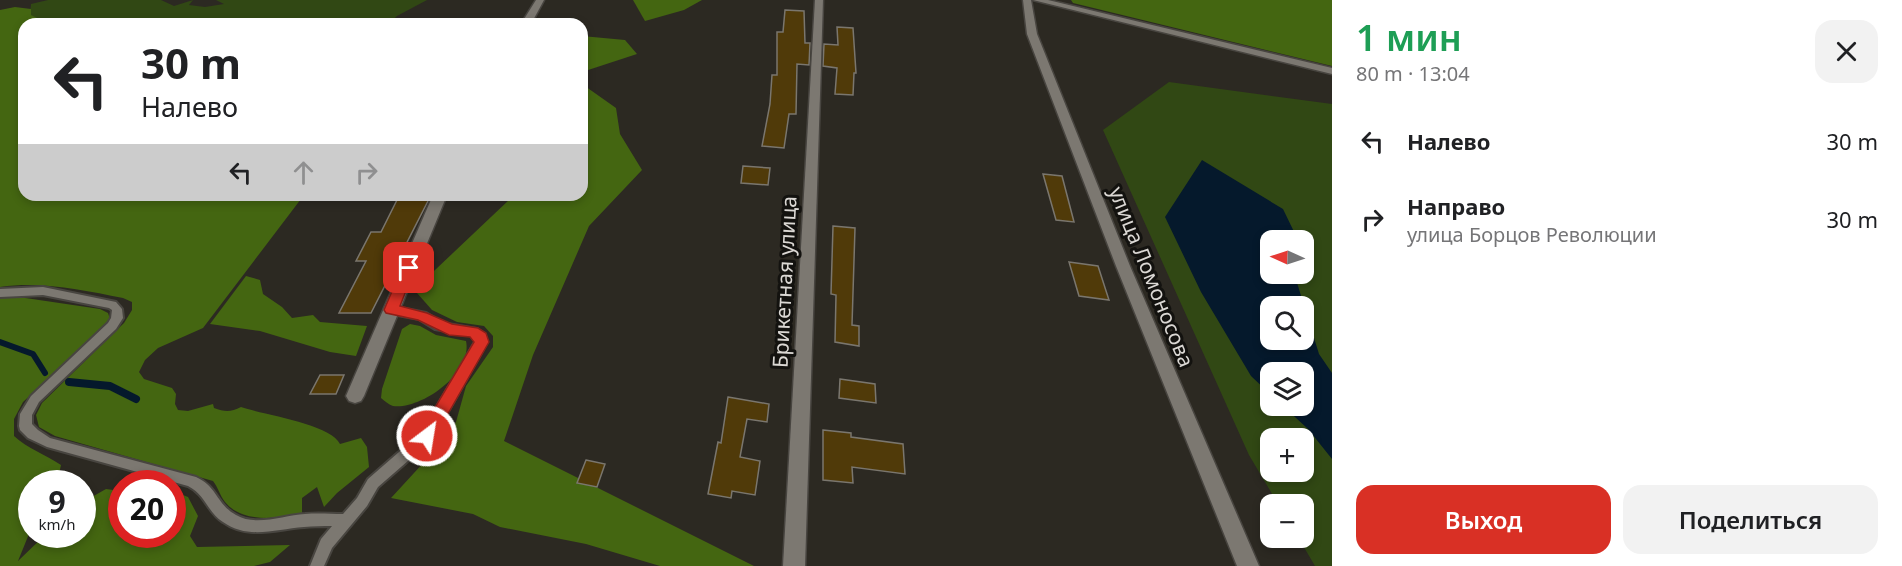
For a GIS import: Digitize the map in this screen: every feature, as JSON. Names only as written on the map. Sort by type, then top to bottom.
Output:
[{"type":"street","points":[[530,18],[540,0]]},
{"type":"street","name":"Брикетная улица","points":[[794,566],[819,0]]},
{"type":"street","name":"улица Ломоносова","points":[[1027,0],[1032,34],[1128,277],[1248,566]]},
{"type":"street","points":[[1036,0],[1332,71]]},
{"type":"street","points":[[355,396],[437,201]]},
{"type":"lane","points":[[0,293],[43,291],[112,305],[117,309],[117,318],[112,326],[35,399],[26,414],[25,426],[33,434],[47,442],[205,487],[225,517],[240,523],[260,527],[304,520],[348,520]]},
{"type":"lane","points":[[317,566],[326,544],[362,502],[373,483],[427,436],[481,342],[480,337],[473,332],[449,329],[422,316],[391,310]]},
{"type":"green space","points":[[48,0],[161,0],[174,6],[193,0],[189,5],[205,7],[224,4],[216,0],[427,0],[395,18],[35,18],[30,15],[31,4]]},
{"type":"green space","points":[[633,0],[702,0],[684,10],[645,21]]},
{"type":"green space","points":[[1071,0],[1332,0],[1332,66],[1073,3]]},
{"type":"green space","points":[[15,7],[31,9],[31,15],[37,18],[18,18],[18,201],[299,201],[203,328],[158,348],[145,360],[139,372],[144,379],[172,388],[176,394],[175,404],[178,410],[188,411],[213,404],[214,408],[225,411],[241,407],[311,426],[334,437],[340,444],[361,438],[367,447],[369,467],[337,493],[324,507],[317,487],[302,498],[302,514],[261,518],[241,514],[232,509],[225,502],[213,481],[186,473],[186,470],[174,470],[55,436],[39,427],[36,415],[42,403],[124,323],[132,310],[132,302],[123,298],[62,287],[16,285],[0,287],[0,10]]},
{"type":"green space","points":[[588,37],[625,40],[637,54],[588,70]]},
{"type":"green space","points":[[1169,82],[1332,104],[1332,566],[1315,566],[1304,548],[1314,548],[1314,494],[1272,494],[1265,482],[1314,482],[1314,428],[1260,428],[1260,474],[1249,455],[1103,130]]},
{"type":"green space","points":[[588,88],[616,108],[620,134],[642,170],[589,226],[533,355],[504,441],[754,566],[660,566],[586,544],[500,527],[473,514],[391,498],[448,436],[456,422],[466,386],[493,347],[493,336],[484,326],[457,322],[432,310],[417,293],[416,288],[508,201],[588,201]]},
{"type":"green space","points":[[246,276],[260,280],[263,294],[282,307],[292,318],[313,315],[320,322],[367,326],[356,356],[330,352],[260,331],[210,324]]},
{"type":"green space","points":[[12,296],[100,309],[108,313],[110,319],[106,326],[23,402],[14,419],[14,436],[61,465],[60,470],[18,470],[18,548],[23,548],[18,561],[31,548],[96,548],[96,495],[106,489],[108,489],[108,548],[186,548],[186,496],[198,516],[190,536],[197,547],[290,545],[270,562],[254,566],[0,566],[0,297]]},
{"type":"green space","points":[[410,324],[420,326],[436,335],[466,341],[466,353],[453,377],[443,387],[417,402],[404,406],[393,406],[381,398],[382,389],[402,329]]},
{"type":"water","points":[[1202,160],[1283,209],[1293,230],[1260,230],[1260,284],[1297,284],[1301,296],[1260,296],[1260,350],[1314,350],[1314,338],[1319,354],[1332,373],[1332,459],[1314,436],[1314,428],[1307,428],[1294,416],[1314,416],[1314,362],[1260,362],[1260,385],[1251,376],[1201,292],[1165,217]]},
{"type":"building","points":[[785,10],[804,11],[805,43],[810,43],[809,65],[797,64],[796,114],[789,114],[784,148],[762,146],[770,104],[772,75],[777,75],[777,32],[783,32]]},
{"type":"building","points":[[837,27],[853,28],[856,73],[854,73],[853,95],[835,94],[837,68],[823,66],[824,44],[838,45]]},
{"type":"building","points":[[743,166],[770,168],[768,185],[741,183]]},
{"type":"building","points":[[1043,174],[1062,176],[1074,222],[1056,220]]},
{"type":"building","points":[[396,201],[428,201],[371,313],[339,313],[366,261],[356,261],[371,232],[381,232]]},
{"type":"building","points":[[833,226],[855,228],[852,325],[859,326],[859,346],[835,342],[836,295],[831,294]]},
{"type":"building","points":[[1069,262],[1098,266],[1109,300],[1079,296]]},
{"type":"building","points":[[320,375],[344,375],[336,394],[310,394]]},
{"type":"building","points":[[840,379],[875,384],[876,403],[839,398]]},
{"type":"building","points":[[728,397],[769,404],[767,422],[747,419],[740,457],[760,461],[755,495],[732,491],[731,498],[708,494],[718,442],[721,443]]},
{"type":"building","points":[[823,430],[851,433],[851,437],[903,444],[905,474],[852,467],[853,483],[823,480]]},
{"type":"building","points":[[586,460],[605,464],[597,487],[577,483]]},
{"type":"waterway","points":[[0,342],[33,354],[45,373]]},
{"type":"waterway","points":[[69,382],[110,386],[136,399]]},
{"type":"route","points":[[409,268],[391,310],[422,316],[449,329],[473,332],[480,337],[481,342],[478,351],[427,436]]}]
